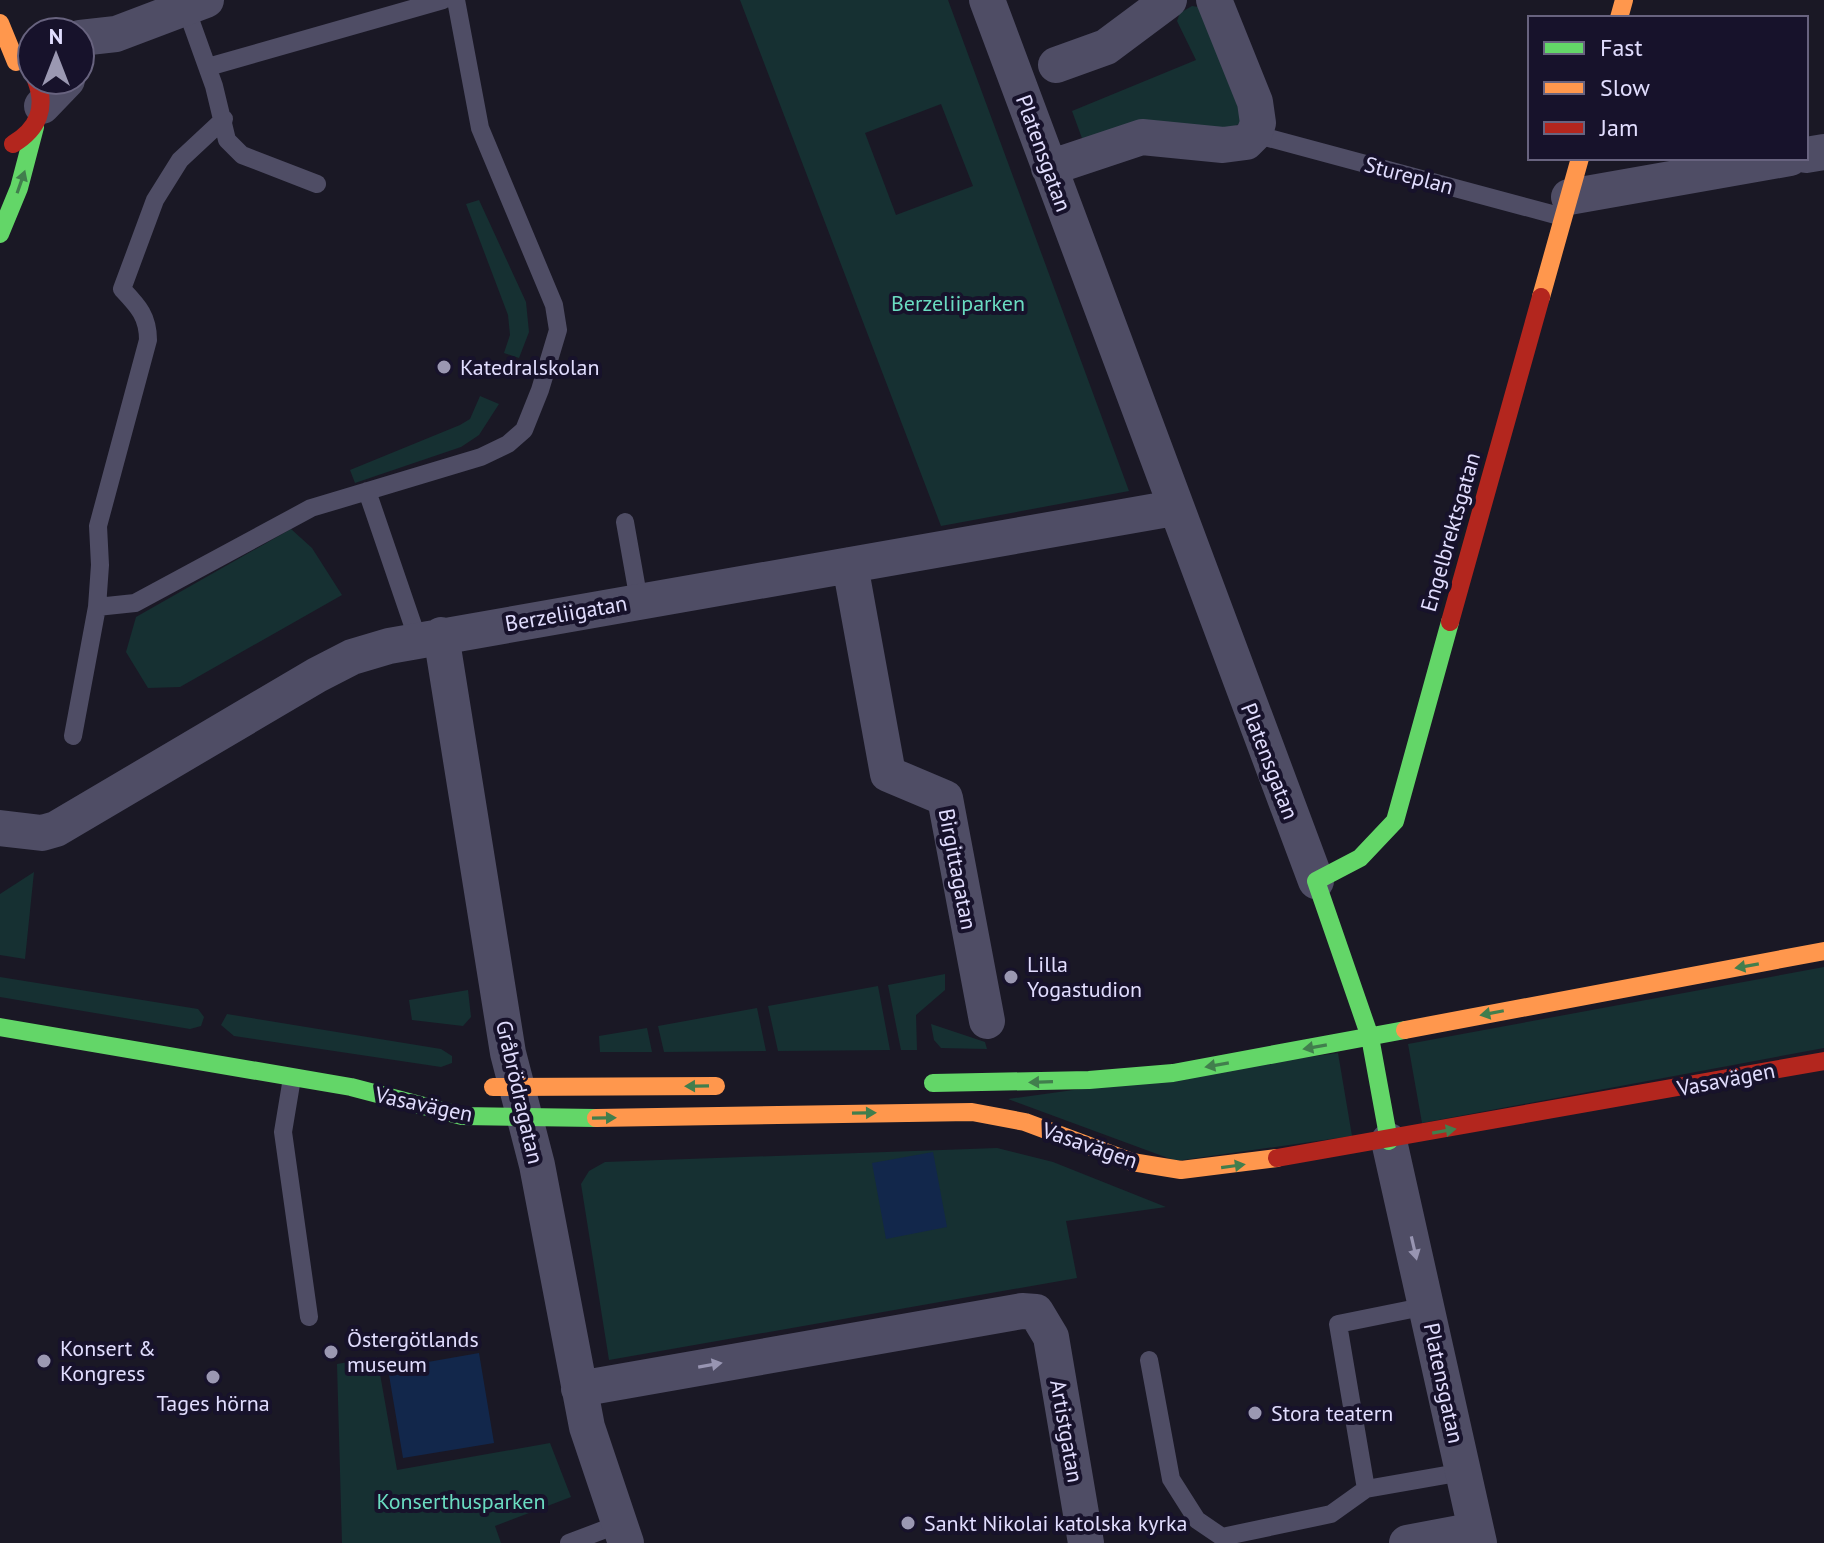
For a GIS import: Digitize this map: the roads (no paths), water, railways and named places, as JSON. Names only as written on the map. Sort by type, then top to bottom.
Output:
[{"type":"main road","points":[[0,23],[16,56]]},
{"type":"main road","points":[[0,146],[17,142],[24,96]]},
{"type":"main road","points":[[0,234],[19,188],[26,96]]},
{"type":"main road","name":"Engelbrektsgatan","points":[[1316,881],[1360,862],[1383,839],[1395,821],[1579,160]]},
{"type":"main road","name":"Platensgatan","points":[[1316,881],[1370,1037],[1389,1141]]},
{"type":"main road","points":[[922,1084],[1089,1080],[1173,1073],[1824,951]]},
{"type":"main road","name":"Vasavägen","points":[[0,1027],[351,1087],[462,1116],[522,1104],[730,1085]]},
{"type":"main road","name":"Vasavägen","points":[[477,1087],[522,1104],[972,1112],[1025,1122],[1132,1162],[1181,1170],[1242,1165],[1389,1141],[1824,1061]]},
{"type":"main road","name":"Vasavägen","points":[[351,1087],[421,1087]]},
{"type":"street","name":"Platensgatan","points":[[987,0],[1174,508],[1316,881]]},
{"type":"street","points":[[1056,65],[1106,47],[1169,0]]},
{"type":"street","points":[[1049,168],[1142,137],[1223,145],[1246,142],[1254,134],[1258,123],[1255,102],[1214,0]]},
{"type":"street","points":[[96,36],[116,34],[196,4]]},
{"type":"street","points":[[96,52],[116,34]]},
{"type":"street","points":[[1566,207],[1781,160]]},
{"type":"street","name":"Berzeliigatan","points":[[0,828],[42,833],[56,829],[352,657],[430,637],[1174,508]]},
{"type":"street","name":"Birgittagatan","points":[[850,565],[888,774],[945,798],[987,1021]]},
{"type":"street","name":"Gråbrödragatan","points":[[430,637],[508,1053],[522,1104],[579,1389],[594,1456],[622,1533]]},
{"type":"street","name":"Platensgatan","points":[[1389,1141],[1477,1536]]},
{"type":"street","name":"Artistgatan","points":[[579,1389],[1022,1311],[1036,1312],[1051,1337],[1086,1543]]},
{"type":"street","points":[[1407,1543],[1477,1536]]},
{"type":"lane","points":[[208,67],[443,0]]},
{"type":"lane","points":[[97,607],[135,603],[311,508],[481,457],[524,430],[558,330],[554,305],[480,128],[456,0]]},
{"type":"lane","points":[[196,4],[227,140],[242,155],[317,184]]},
{"type":"lane","points":[[73,736],[97,607],[100,565],[98,526],[148,340],[148,322],[142,310],[122,289],[155,200],[180,160],[224,119]]},
{"type":"lane","name":"Stureplan","points":[[1254,134],[1566,207]]},
{"type":"lane","points":[[367,491],[430,637]]},
{"type":"lane","points":[[625,522],[639,601]]},
{"type":"lane","points":[[292,1078],[283,1132],[309,1317]]},
{"type":"lane","points":[[1366,1489],[1338,1324],[1427,1306]]},
{"type":"lane","points":[[1149,1360],[1171,1479],[1197,1520],[1222,1540],[1331,1514],[1366,1489],[1463,1472]]},
{"type":"lane","points":[[569,1543],[622,1533]]},
{"type":"water","points":[[933,1152],[947,1227],[886,1239],[872,1163]]},
{"type":"water","points":[[479,1353],[494,1443],[403,1458],[388,1369]]},
{"type":"place","name":"Katedralskolan","points":[[444,367]]},
{"type":"place","name":"Lilla Yogastudion","points":[[1011,977]]},
{"type":"place","name":"Östergötlands museum","points":[[331,1352]]},
{"type":"place","name":"Konsert & Kongress","points":[[44,1361]]},
{"type":"place","name":"Tages hörna","points":[[213,1377]]},
{"type":"place","name":"Stora teatern","points":[[1255,1413]]},
{"type":"place","name":"Sankt Nikolai katolska kyrka","points":[[908,1523]]},
{"type":"park label","name":"Berzeliiparken","points":[[958,303]]},
{"type":"park label","name":"Konserthusparken","points":[[461,1501]]}]
